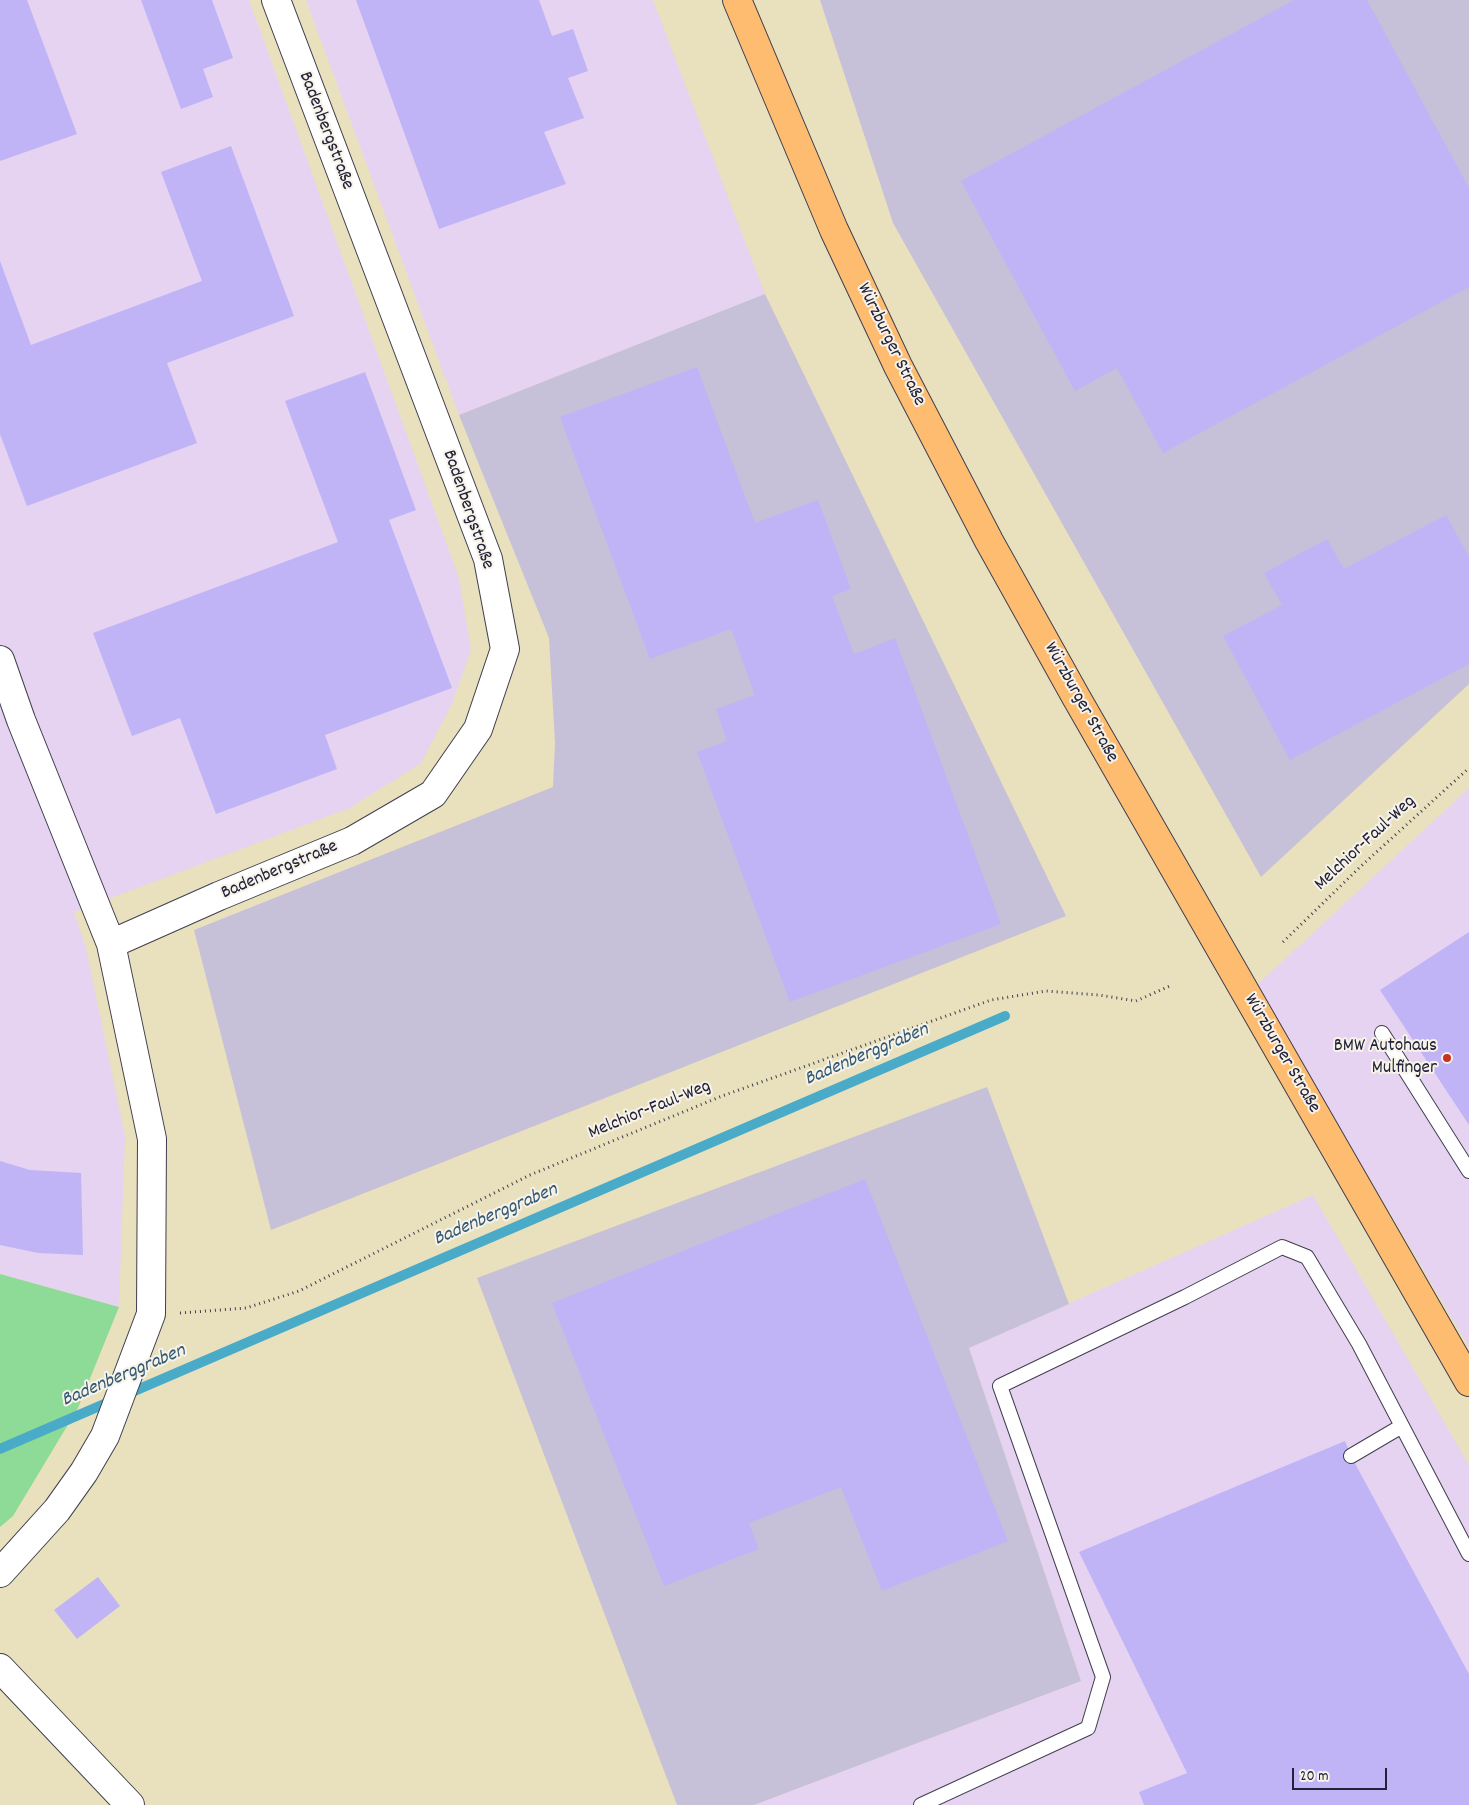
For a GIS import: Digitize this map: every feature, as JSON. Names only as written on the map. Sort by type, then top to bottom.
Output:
[{"type":"main road","name":"Würzburger Straße","points":[[737,0],[834,230],[898,366],[989,541],[1080,705],[1469,1382]]},
{"type":"street","name":"Badenbergstraße","points":[[111,944],[219,896],[352,841],[433,794],[478,729],[505,649],[488,559],[276,0]]},
{"type":"street","points":[[0,660],[21,720],[111,944],[152,1139],[151,1314],[105,1436],[84,1472],[57,1510],[0,1573]]},
{"type":"street","points":[[0,1668],[130,1805]]},
{"type":"lane","points":[[1382,1033],[1469,1171]]},
{"type":"lane","points":[[921,1805],[1088,1728],[1103,1677],[1000,1386],[1185,1297],[1282,1247],[1307,1257],[1359,1344],[1469,1554]]},
{"type":"lane","points":[[1351,1456],[1402,1426]]},
{"type":"path","name":"Melchior-Faul-Weg","points":[[1283,942],[1360,867],[1469,768]]},
{"type":"path","name":"Melchior-Faul-Weg","points":[[151,1314],[246,1308],[299,1291],[530,1175],[722,1096],[991,1000],[1046,991],[1098,995],[1136,1001],[1172,985]]},
{"type":"shaded area","points":[[0,0],[249,0],[459,578],[471,650],[452,704],[421,763],[350,808],[74,912],[86,948],[125,1136],[119,1307],[0,1274]]},
{"type":"shaded area","points":[[306,0],[653,0],[765,294],[459,415]]},
{"type":"shaded area","points":[[820,0],[1469,0],[1469,684],[1261,877],[893,223]]},
{"type":"shaded area","points":[[765,294],[1066,916],[271,1230],[194,930],[553,787],[555,743],[549,638],[459,415]]},
{"type":"shaded area","points":[[1469,788],[1469,1347],[1256,986]]},
{"type":"shaded area","points":[[987,1087],[1069,1304],[969,1348],[1081,1681],[754,1805],[677,1805],[477,1278]]},
{"type":"shaded area","points":[[1313,1195],[1469,1465],[1469,1805],[754,1805],[1081,1681],[969,1348]]},
{"type":"green space","points":[[0,1274],[119,1307],[78,1408],[13,1516],[0,1527]]},
{"type":"building","points":[[0,0],[27,0],[77,134],[0,161]]},
{"type":"building","points":[[141,0],[212,0],[233,58],[203,69],[213,97],[181,109]]},
{"type":"building","points":[[356,0],[539,0],[552,36],[573,29],[588,71],[568,78],[584,118],[544,132],[566,184],[439,229]]},
{"type":"building","points":[[1294,0],[1367,0],[1469,188],[1469,287],[1163,453],[1117,368],[1075,391],[961,181]]},
{"type":"building","points":[[231,146],[294,316],[167,363],[197,443],[27,506],[0,434],[0,261],[31,345],[202,281],[161,172]]},
{"type":"building","points":[[697,367],[755,523],[818,500],[851,589],[832,596],[854,654],[895,638],[1001,924],[790,1002],[697,752],[727,741],[716,709],[755,695],[731,629],[650,659],[560,417]]},
{"type":"building","points":[[365,372],[416,510],[389,520],[452,688],[325,735],[337,769],[216,814],[180,718],[132,736],[93,633],[338,542],[285,401]]},
{"type":"building","points":[[1446,515],[1469,557],[1469,664],[1290,760],[1223,636],[1282,605],[1264,573],[1327,539],[1344,569]]},
{"type":"building","name":"BMW Autohaus Mulfinger","points":[[1469,932],[1469,1125],[1380,990]]},
{"type":"building","points":[[0,1161],[30,1170],[81,1173],[83,1255],[38,1253],[0,1245]]},
{"type":"building","points":[[865,1179],[1008,1541],[882,1591],[841,1487],[749,1523],[759,1549],[664,1586],[552,1303]]},
{"type":"building","points":[[1345,1441],[1351,1456],[1469,1674],[1469,1805],[1144,1805],[1139,1792],[1187,1773],[1079,1552]]},
{"type":"building","points":[[98,1577],[120,1606],[77,1639],[54,1610]]},
{"type":"waterway","name":"Badenberggraben","points":[[0,1449],[1005,1016]]},
{"type":"place","name":"BMW Autohaus Mulfinger","points":[[1447,1058]]}]
